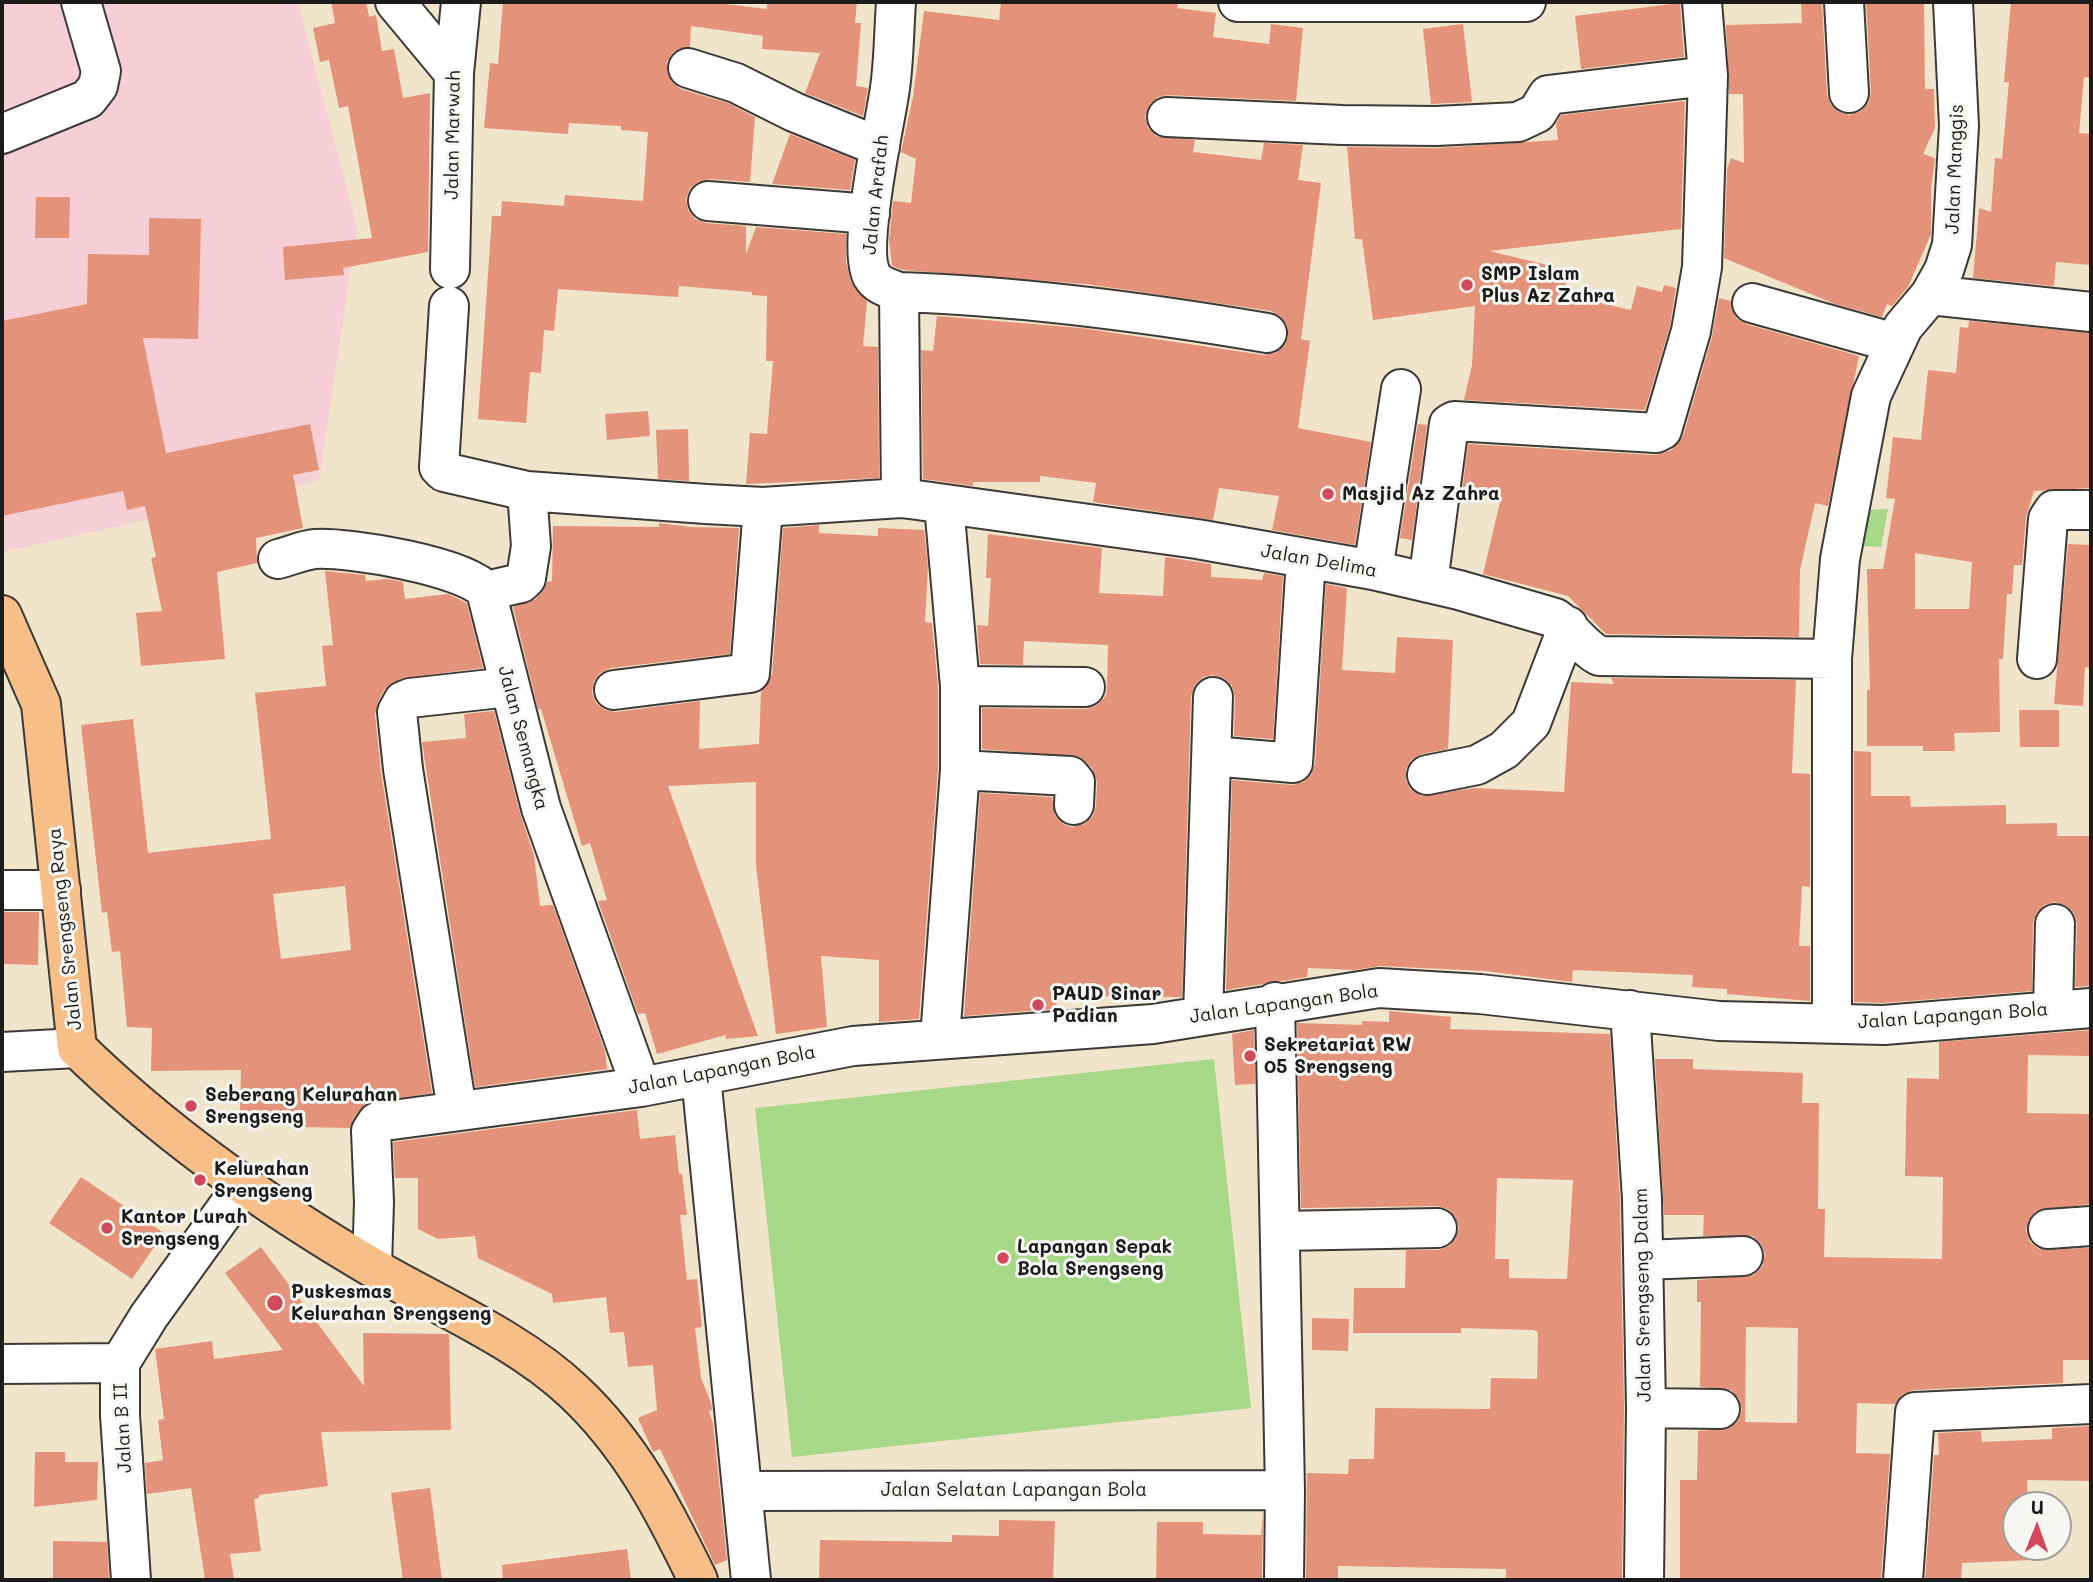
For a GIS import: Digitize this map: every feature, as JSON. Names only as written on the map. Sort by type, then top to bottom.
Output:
[{"type":"main road","name":"Jalan Srengseng Raya","points":[[2,615],[41,704],[77,1048],[139,1107],[242,1187],[372,1267],[530,1357],[571,1389],[617,1437],[648,1480],[698,1580]]},
{"type":"street","points":[[2,134],[88,99],[98,86],[102,71],[81,2]]},
{"type":"street","points":[[395,2],[454,73]]},
{"type":"street","name":"Jalan Marwah","points":[[450,269],[454,73],[461,2]]},
{"type":"street","name":"Jalan Arafah","points":[[896,2],[890,87],[870,214],[868,263],[872,275],[880,285],[899,292]]},
{"type":"street","points":[[1238,2],[1527,2]]},
{"type":"street","points":[[1428,583],[1449,424],[1454,421],[1656,433],[1662,430],[1699,296],[1708,76],[1702,2]]},
{"type":"street","points":[[1844,2],[1849,93]]},
{"type":"street","name":"Jalan Manggis","points":[[1832,1022],[1832,659],[1840,559],[1871,396],[1903,327],[1930,295],[1944,270],[1956,220],[1959,126],[1953,2]]},
{"type":"street","points":[[688,68],[736,83],[794,112],[880,147]]},
{"type":"street","points":[[1167,117],[1342,125],[1436,126],[1518,122],[1537,113],[1548,95],[1708,76]]},
{"type":"street","points":[[708,201],[870,214]]},
{"type":"street","points":[[901,498],[899,292],[986,295],[1074,304],[1267,333]]},
{"type":"street","points":[[1930,295],[2091,312]]},
{"type":"street","points":[[1752,303],[1895,343]]},
{"type":"street","name":"Jalan Delima","points":[[449,306],[439,467],[444,472],[527,491],[775,506],[901,498],[1197,539],[1373,570],[1555,618],[1568,626],[1587,649],[1599,656],[1832,659]]},
{"type":"street","points":[[1373,570],[1401,389]]},
{"type":"street","points":[[278,559],[314,549],[374,553],[470,578],[486,591],[526,578],[531,545],[527,491]]},
{"type":"street","points":[[940,1038],[960,770],[960,686],[944,505]]},
{"type":"street","points":[[614,690],[750,673],[775,506]]},
{"type":"street","points":[[2037,659],[2048,519],[2054,510],[2063,508],[2091,510]]},
{"type":"street","points":[[1212,756],[1293,763],[1306,559]]},
{"type":"street","name":"Jalan Semangka","points":[[486,591],[541,808],[641,1087]]},
{"type":"street","points":[[1427,775],[1477,765],[1504,750],[1531,723],[1568,626]]},
{"type":"street","points":[[960,686],[1085,687]]},
{"type":"street","points":[[457,1110],[403,769],[397,712],[403,701],[410,698],[509,687]]},
{"type":"street","points":[[1203,1015],[1213,698]]},
{"type":"street","points":[[960,770],[1070,776],[1075,782],[1074,805]]},
{"type":"street","points":[[2,890],[61,890]]},
{"type":"street","points":[[2053,1010],[2055,924]]},
{"type":"street","name":"Jalan Lapangan Bola","points":[[372,1267],[374,1202],[371,1131],[377,1122],[641,1087],[852,1046],[1153,1024],[1275,1002],[1379,988],[1630,1010],[1677,1018],[1719,1021],[1884,1025],[2091,1008]]},
{"type":"street","points":[[1275,1002],[1285,1490],[1284,1580]]},
{"type":"street","name":"Jalan Srengseng Dalam","points":[[1630,1010],[1644,1260],[1644,1580]]},
{"type":"street","points":[[2,1052],[77,1048]]},
{"type":"street","points":[[701,1076],[751,1580]]},
{"type":"street","name":"Jalan B II","points":[[131,1580],[120,1415],[120,1363],[149,1316],[242,1187]]},
{"type":"street","points":[[2048,1229],[2091,1226]]},
{"type":"street","points":[[1280,1231],[1437,1228]]},
{"type":"street","points":[[1644,1260],[1743,1256]]},
{"type":"street","points":[[2,1364],[120,1363]]},
{"type":"street","points":[[1903,1580],[1915,1412],[2091,1404]]},
{"type":"street","points":[[1646,1408],[1720,1409]]},
{"type":"street","name":"Jalan Selatan Lapangan Bola","points":[[743,1491],[1285,1490]]},
{"type":"shaded area","points":[[2,2],[298,2],[357,227],[319,481],[2,552]]},
{"type":"green space","points":[[1888,509],[1881,547],[1859,546],[1863,510]]},
{"type":"green space","name":"Lapangan Sepak Bola Srengseng","points":[[1214,1059],[1251,1408],[792,1457],[755,1108]]},
{"type":"building","points":[[331,2],[366,2],[369,17],[376,15],[382,51],[394,49],[403,98],[430,93],[428,252],[343,268],[344,275],[285,280],[283,247],[372,238],[348,106],[339,108],[329,60],[320,62],[313,28],[335,23]]},
{"type":"building","points":[[503,2],[709,2],[767,9],[767,2],[857,2],[855,23],[861,23],[856,86],[868,88],[863,116],[805,93],[820,53],[762,49],[763,36],[691,26],[690,47],[673,52],[667,62],[667,72],[672,82],[681,89],[728,103],[755,117],[750,182],[710,179],[698,182],[690,188],[686,199],[688,210],[695,219],[706,223],[746,226],[746,254],[756,227],[846,234],[846,262],[851,282],[867,301],[863,346],[878,347],[879,478],[746,484],[750,433],[767,434],[773,361],[766,361],[767,296],[752,295],[752,292],[679,286],[678,297],[558,289],[554,331],[544,330],[541,373],[530,372],[526,423],[478,419],[492,216],[501,216],[502,201],[564,206],[565,195],[643,201],[648,132],[621,130],[621,126],[569,123],[568,134],[484,128],[490,63],[498,64]]},
{"type":"building","points":[[1001,2],[1178,2],[1177,8],[1216,13],[1213,37],[1269,44],[1271,24],[1303,28],[1296,101],[1167,95],[1158,97],[1149,105],[1145,117],[1148,128],[1156,136],[1195,140],[1193,152],[1261,160],[1264,143],[1303,145],[1298,180],[1321,183],[1301,339],[1310,341],[1298,428],[1371,442],[1355,545],[1272,530],[1279,496],[1219,488],[1213,520],[1093,502],[1096,483],[1040,476],[1040,482],[973,482],[973,486],[923,479],[921,350],[933,351],[937,316],[1081,328],[1263,355],[1275,353],[1284,346],[1288,337],[1287,325],[1280,316],[1271,311],[1086,284],[903,270],[892,266],[889,240],[893,201],[911,203],[916,159],[901,152],[913,97],[924,11],[999,20]]},
{"type":"building","points":[[1801,2],[1822,2],[1827,95],[1831,105],[1839,112],[1850,115],[1861,111],[1869,102],[1871,92],[1866,2],[1924,2],[1925,89],[1934,89],[1935,128],[1923,154],[1935,158],[1931,189],[1931,234],[1908,287],[1892,306],[1887,304],[1882,317],[1835,304],[1724,258],[1727,169],[1731,158],[1744,163],[1743,94],[1729,94],[1726,25],[1802,23]]},
{"type":"building","points":[[2011,2],[2091,2],[2091,78],[2084,77],[2079,133],[2091,134],[2091,265],[2056,262],[2054,286],[1973,278],[1979,208],[1991,212],[1995,158],[2002,159],[2009,82],[2004,82]]},
{"type":"building","points":[[1680,3],[1684,57],[1581,69],[1575,16]]},
{"type":"building","points":[[1463,24],[1472,102],[1431,104],[1423,29]]},
{"type":"building","points":[[1685,101],[1681,229],[1489,251],[1564,269],[1567,295],[1631,310],[1637,286],[1662,292],[1664,285],[1676,288],[1670,326],[1645,410],[1464,400],[1472,365],[1475,306],[1373,320],[1362,239],[1355,239],[1347,147],[1437,148],[1558,140],[1556,124],[1561,115]]},
{"type":"building","points":[[790,134],[855,160],[850,190],[772,184]]},
{"type":"building","points":[[36,197],[70,197],[69,238],[35,238]]},
{"type":"building","points":[[149,218],[201,219],[198,339],[143,338],[166,453],[310,424],[319,470],[293,475],[303,528],[256,538],[257,563],[217,572],[225,659],[141,666],[136,613],[162,611],[151,558],[156,557],[145,506],[127,510],[123,491],[2,516],[2,321],[87,304],[88,254],[149,255]]},
{"type":"building","points":[[1719,298],[1731,301],[1736,318],[1746,324],[1859,356],[1828,506],[1815,503],[1800,570],[1799,637],[1606,634],[1568,596],[1483,574],[1500,502],[1462,493],[1468,444],[1655,455],[1672,450],[1683,436],[1712,337]]},
{"type":"building","points":[[1969,321],[2091,333],[2091,488],[2034,491],[2026,517],[2022,565],[2014,565],[2012,594],[2007,594],[2003,659],[1999,659],[2000,732],[1954,733],[1955,751],[1923,751],[1923,746],[1867,746],[1867,690],[1870,690],[1867,569],[1883,569],[1895,499],[1886,498],[1893,437],[1921,440],[1928,370],[1956,373],[1960,327],[1968,328]],"holes":[[[1915,553],[1972,562],[1969,609],[1915,609]]]},
{"type":"building","points":[[648,411],[650,436],[607,440],[605,414]]},
{"type":"building","points":[[1418,424],[1427,425],[1412,540],[1400,538]]},
{"type":"building","points":[[688,429],[689,481],[658,479],[656,430]]},
{"type":"building","points":[[659,523],[739,528],[730,654],[611,668],[600,673],[594,681],[592,693],[596,703],[605,710],[616,712],[700,701],[699,749],[759,744],[761,692],[772,675],[783,528],[819,525],[819,533],[878,536],[878,528],[924,530],[928,567],[925,622],[932,623],[938,687],[938,769],[919,1019],[879,1022],[879,960],[821,956],[827,1027],[776,1034],[756,866],[756,782],[668,786],[758,1036],[726,1039],[726,1035],[657,1054],[645,1013],[638,1014],[598,901],[607,900],[590,843],[582,846],[541,709],[538,709],[513,607],[536,599],[547,582],[552,581],[553,526],[659,527]]},
{"type":"building","points":[[988,534],[1102,548],[1099,593],[1163,596],[1165,557],[1211,564],[1211,577],[1262,580],[1264,573],[1283,576],[1273,739],[1234,736],[1235,697],[1232,686],[1224,678],[1213,675],[1203,677],[1195,685],[1191,696],[1182,997],[1057,996],[1056,1009],[964,1016],[980,793],[1052,797],[1055,816],[1063,824],[1072,827],[1085,824],[1093,816],[1096,806],[1097,782],[1092,768],[1080,757],[982,749],[982,708],[1086,709],[1096,706],[1106,696],[1107,688],[1108,645],[1024,641],[1023,665],[980,664],[977,625],[988,626],[991,578],[986,578]]},
{"type":"building","points":[[2068,544],[2091,545],[2091,668],[2085,667],[2083,706],[2054,704]]},
{"type":"building","points":[[325,571],[365,575],[366,581],[388,579],[403,582],[405,599],[448,594],[463,601],[467,604],[483,668],[402,678],[384,690],[378,702],[375,714],[381,772],[432,1093],[366,1103],[353,1119],[350,1128],[301,1127],[301,1112],[240,1111],[241,1070],[151,1071],[152,1028],[127,1027],[120,951],[112,952],[107,912],[102,913],[81,725],[133,719],[148,853],[271,839],[255,693],[326,686],[322,646],[333,645]],"holes":[[[345,886],[351,950],[281,959],[273,894]]]},
{"type":"building","points":[[1326,584],[1347,588],[1342,670],[1395,673],[1397,637],[1453,640],[1448,749],[1422,754],[1412,759],[1406,769],[1406,780],[1410,789],[1421,796],[1475,788],[1564,792],[1571,682],[1614,684],[1611,678],[1796,680],[1792,773],[1810,774],[1810,887],[1802,886],[1799,946],[1810,946],[1810,1001],[1727,994],[1727,989],[1692,987],[1693,975],[1573,970],[1572,982],[1485,971],[1380,966],[1355,970],[1308,968],[1307,977],[1226,990],[1232,780],[1292,785],[1303,782],[1311,775],[1315,764]]},
{"type":"building","points":[[2019,710],[2059,710],[2059,747],[2020,747]]},
{"type":"building","points":[[494,711],[520,813],[534,855],[540,906],[553,905],[605,1051],[607,1069],[475,1087],[422,742],[466,738],[464,714]]},
{"type":"building","points":[[1854,751],[1871,752],[1871,796],[1910,796],[1911,807],[2006,805],[2006,824],[2057,823],[2057,836],[2091,836],[2091,986],[2075,987],[2077,924],[2074,913],[2067,906],[2055,902],[2044,905],[2037,912],[2033,923],[2032,991],[1883,1003],[1854,1002]]},
{"type":"building","points":[[2,912],[39,912],[38,965],[2,964]]},
{"type":"building","points":[[1389,1011],[1451,1017],[1450,1029],[1610,1034],[1620,1200],[1624,1408],[1622,1580],[1506,1580],[1506,1569],[1338,1566],[1338,1580],[1306,1580],[1307,1473],[1348,1474],[1349,1459],[1374,1459],[1375,1408],[1490,1409],[1491,1378],[1537,1379],[1538,1332],[1533,1330],[1461,1328],[1461,1333],[1353,1333],[1354,1288],[1405,1288],[1406,1250],[1438,1250],[1449,1246],[1456,1238],[1459,1227],[1455,1216],[1448,1209],[1437,1206],[1301,1208],[1297,1023],[1362,1025],[1362,1021],[1389,1022]],"holes":[[[1497,1178],[1573,1180],[1567,1279],[1509,1278],[1509,1259],[1495,1259]]]},
{"type":"building","name":"Sekretariat RW 05 Srengseng","points":[[1254,1030],[1255,1084],[1235,1085],[1232,1034]]},
{"type":"building","points":[[2091,1030],[2091,1056],[2028,1055],[2027,1113],[2091,1114],[2091,1204],[2036,1211],[2029,1219],[2026,1230],[2030,1242],[2039,1249],[2091,1248],[2091,1360],[2063,1360],[2063,1383],[1914,1390],[1903,1394],[1895,1404],[1857,1403],[1856,1453],[1890,1454],[1881,1580],[1680,1580],[1680,1480],[1697,1480],[1698,1431],[1730,1428],[1738,1421],[1742,1410],[1739,1399],[1731,1390],[1700,1387],[1701,1302],[1697,1302],[1697,1280],[1754,1275],[1762,1267],[1765,1254],[1761,1244],[1753,1236],[1703,1236],[1704,1215],[1664,1215],[1655,1059],[1693,1059],[1693,1069],[1803,1073],[1802,1103],[1819,1103],[1818,1209],[1825,1209],[1824,1257],[1942,1259],[1943,1177],[1905,1176],[1907,1078],[1939,1079],[1939,1042]],"holes":[[[1746,1327],[1798,1328],[1797,1423],[1745,1422]]]},
{"type":"building","points":[[637,1110],[640,1139],[675,1135],[679,1174],[682,1174],[687,1215],[680,1215],[687,1280],[697,1279],[702,1327],[695,1328],[701,1378],[712,1410],[709,1411],[713,1423],[727,1560],[715,1565],[660,1449],[653,1452],[638,1418],[657,1410],[653,1365],[628,1367],[624,1332],[610,1333],[606,1297],[553,1303],[552,1294],[478,1258],[475,1236],[438,1239],[418,1229],[418,1178],[395,1178],[393,1142]]},
{"type":"building","name":"Kantor Lurah Srengseng","points":[[81,1177],[164,1233],[132,1279],[49,1223]]},
{"type":"building","points":[[261,1247],[364,1386],[363,1333],[449,1334],[451,1430],[321,1432],[328,1486],[259,1495],[259,1498],[254,1499],[261,1551],[230,1554],[234,1580],[205,1580],[191,1488],[147,1494],[145,1463],[163,1460],[158,1420],[164,1419],[155,1349],[212,1341],[214,1359],[283,1350],[225,1273]]},
{"type":"building","points":[[1312,1318],[1349,1319],[1348,1351],[1312,1350]]},
{"type":"building","points":[[2091,1426],[2091,1481],[2027,1480],[2027,1491],[2002,1491],[2002,1561],[2008,1561],[1962,1563],[1961,1580],[1925,1580],[1934,1455],[1939,1455],[1938,1433],[1981,1431],[1982,1442],[2052,1439],[2052,1428]]},
{"type":"building","points":[[35,1452],[65,1452],[65,1462],[98,1462],[97,1500],[34,1507]]},
{"type":"building","points":[[430,1488],[442,1580],[403,1580],[391,1493]]},
{"type":"building","points":[[1263,1512],[1262,1580],[1156,1580],[1157,1522],[1203,1522],[1203,1534],[1261,1535]]},
{"type":"building","points":[[999,1520],[1055,1521],[1053,1580],[819,1580],[820,1540],[952,1542],[952,1535],[999,1536]]},
{"type":"building","points":[[53,1541],[107,1542],[109,1580],[53,1580]]},
{"type":"building","points":[[627,1549],[631,1580],[503,1580],[502,1565]]},
{"type":"place","name":"SMP Islam Plus Az Zahra","points":[[1467,285]]},
{"type":"place","name":"Masjid Az Zahra","points":[[1328,494]]},
{"type":"place","name":"PAUD Sinar Padian","points":[[1038,1005]]},
{"type":"place","name":"Sekretariat RW 05 Srengseng","points":[[1250,1056]]},
{"type":"place","name":"Seberang Kelurahan Srengseng","points":[[191,1106]]},
{"type":"place","name":"Kelurahan Srengseng","points":[[200,1180]]},
{"type":"place","name":"Kantor Lurah Srengseng","points":[[107,1228]]},
{"type":"place","name":"Lapangan Sepak Bola Srengseng","points":[[1003,1258]]},
{"type":"place","name":"Puskesmas Kelurahan Srengseng","points":[[275,1303]]}]
